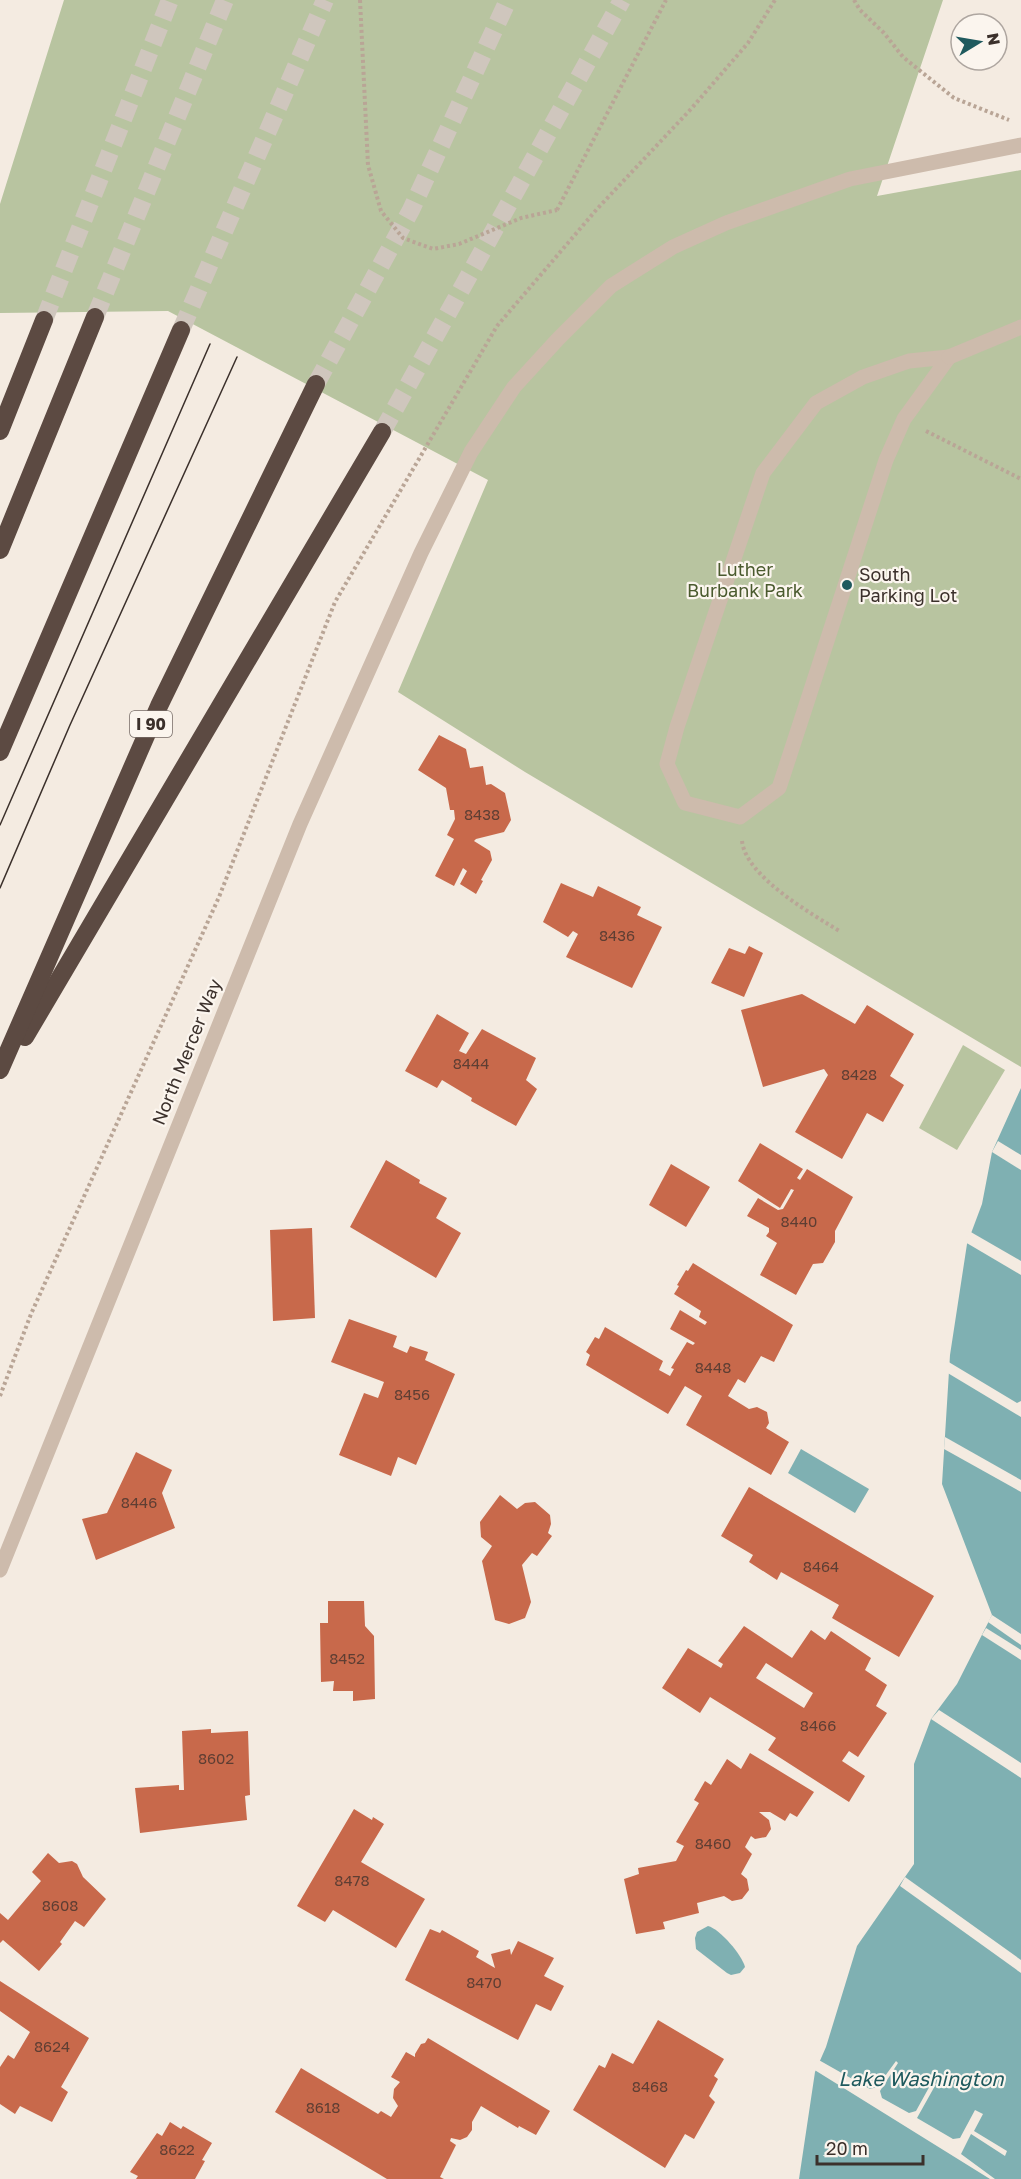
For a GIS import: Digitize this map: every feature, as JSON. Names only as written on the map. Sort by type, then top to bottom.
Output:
[{"type":"highway","points":[[0,550],[94,317]]},
{"type":"highway","points":[[0,431],[44,320]]},
{"type":"highway","points":[[0,752],[181,330]]},
{"type":"highway","name":"I 90","points":[[0,1070],[159,706],[316,384]]},
{"type":"highway","points":[[0,1080],[382,432]]},
{"type":"street","name":"North Mercer Way","points":[[0,1570],[300,824],[421,553],[471,452],[514,387],[611,286],[683,242],[726,223],[850,179],[1021,145]]},
{"type":"street","points":[[949,357],[904,419],[886,460],[779,788],[740,817],[685,803],[667,764],[763,473],[816,403],[863,377],[909,361],[949,357],[1021,327]]},
{"type":"path","points":[[360,0],[368,165],[381,211],[403,238],[433,249],[459,244],[520,219],[557,210],[666,0]]},
{"type":"path","points":[[854,0],[860,10],[884,33],[903,57],[954,98],[1011,121]]},
{"type":"path","points":[[904,419],[1021,478]]},
{"type":"path","points":[[740,817],[744,852],[766,880],[799,906],[841,932]]},
{"type":"green space","name":"Luther Burbank Park","points":[[64,0],[943,0],[877,196],[1021,170],[1021,1067],[525,772],[398,692],[488,480],[168,311],[0,313],[0,204]]},
{"type":"green space","points":[[963,1045],[1005,1070],[957,1150],[919,1128]]},
{"type":"water","name":"Lake Washington","points":[[1021,1088],[1021,2179],[799,2179],[815,2072],[826,2047],[857,1946],[914,1864],[914,1764],[931,1719],[957,1684],[992,1615],[942,1484],[950,1355],[967,1244],[982,1204],[992,1152]]},
{"type":"water","points":[[801,1449],[869,1489],[855,1513],[788,1473]]},
{"type":"water","points":[[708,1926],[724,1937],[740,1956],[745,1967],[740,1973],[731,1975],[727,1973],[696,1949],[697,1932]]},
{"type":"pier","points":[[998,1141],[1021,1155],[1021,1170],[992,1152]]},
{"type":"pier","points":[[969,1231],[1021,1261],[1021,1275],[965,1242]]},
{"type":"pier","points":[[947,1361],[1017,1403],[1021,1401],[1021,1417],[946,1372]]},
{"type":"pier","points":[[945,1437],[1021,1480],[1021,1492],[944,1449]]},
{"type":"pier","points":[[992,1615],[1021,1634],[1021,1645],[988,1622]]},
{"type":"pier","points":[[986,1628],[1021,1650],[1021,1660],[982,1635]]},
{"type":"pier","points":[[939,1710],[1021,1763],[1021,1778],[931,1719]]},
{"type":"pier","points":[[905,1877],[1021,1960],[1021,1973],[900,1886]]},
{"type":"pier","points":[[817,2059],[870,2089],[877,2087],[896,2061],[898,2063],[880,2091],[882,2098],[909,2113],[916,2111],[932,2082],[936,2084],[917,2118],[953,2139],[960,2138],[975,2110],[983,2114],[974,2131],[1007,2151],[1005,2156],[971,2134],[961,2154],[995,2179],[990,2179],[813,2069]]},
{"type":"building","points":[[439,735],[466,749],[470,768],[483,766],[486,785],[491,784],[505,793],[511,820],[504,832],[474,841],[490,851],[492,860],[476,894],[460,884],[467,871],[463,868],[454,886],[435,876],[454,839],[447,835],[455,819],[454,810],[450,810],[446,788],[418,770]]},
{"type":"building","points":[[561,883],[593,897],[598,886],[641,907],[637,915],[662,927],[632,988],[566,957],[578,934],[573,931],[568,937],[543,922]]},
{"type":"building","points":[[749,946],[763,953],[744,997],[711,983],[729,948],[745,954]]},
{"type":"building","points":[[802,994],[855,1024],[867,1005],[914,1034],[890,1076],[904,1085],[883,1122],[867,1113],[842,1159],[795,1132],[828,1075],[824,1069],[763,1087],[741,1010]]},
{"type":"building","points":[[437,1014],[469,1033],[459,1051],[466,1054],[482,1029],[536,1058],[526,1080],[537,1089],[516,1126],[471,1101],[472,1098],[442,1080],[437,1088],[405,1071]]},
{"type":"building","points":[[760,1143],[803,1169],[797,1178],[800,1180],[807,1169],[853,1197],[835,1231],[835,1242],[823,1263],[813,1264],[796,1295],[760,1275],[777,1243],[766,1236],[769,1228],[747,1216],[758,1198],[778,1210],[783,1209],[794,1190],[791,1189],[780,1208],[738,1181]]},
{"type":"building","points":[[386,1160],[420,1180],[419,1183],[447,1198],[436,1218],[461,1233],[436,1278],[350,1227]]},
{"type":"building","points":[[671,1164],[710,1187],[686,1227],[649,1205]]},
{"type":"building","points":[[312,1228],[315,1318],[273,1321],[270,1230]]},
{"type":"building","points":[[693,1263],[793,1325],[774,1362],[761,1356],[745,1383],[738,1379],[728,1396],[749,1409],[757,1407],[767,1412],[769,1423],[766,1428],[789,1442],[771,1475],[686,1425],[702,1396],[685,1386],[668,1414],[586,1365],[590,1355],[586,1352],[595,1337],[599,1339],[605,1327],[663,1361],[659,1370],[670,1376],[674,1369],[671,1368],[687,1342],[693,1345],[695,1343],[670,1329],[680,1310],[705,1325],[707,1322],[699,1317],[701,1311],[674,1294],[686,1270],[688,1271]]},
{"type":"building","points":[[349,1319],[397,1336],[393,1347],[407,1353],[410,1346],[428,1352],[425,1360],[455,1374],[416,1465],[398,1457],[391,1476],[339,1455],[364,1393],[378,1398],[384,1382],[331,1362]]},
{"type":"building","points":[[136,1452],[172,1470],[162,1493],[175,1528],[96,1560],[82,1519],[107,1513]]},
{"type":"building","points":[[749,1487],[934,1596],[899,1657],[832,1618],[839,1605],[781,1572],[777,1580],[749,1562],[753,1555],[721,1536]]},
{"type":"building","points":[[500,1495],[517,1509],[525,1503],[535,1502],[550,1515],[551,1524],[548,1533],[552,1536],[537,1556],[532,1553],[522,1565],[531,1602],[525,1618],[509,1624],[495,1620],[482,1561],[492,1546],[481,1537],[480,1522]]},
{"type":"building","points":[[328,1601],[364,1601],[365,1626],[374,1636],[375,1699],[353,1701],[353,1691],[333,1691],[334,1681],[321,1682],[320,1623],[328,1623]]},
{"type":"building","points":[[744,1626],[792,1658],[811,1630],[825,1640],[831,1631],[871,1658],[865,1670],[887,1685],[876,1706],[887,1713],[858,1757],[849,1751],[842,1761],[865,1776],[849,1802],[768,1750],[776,1738],[710,1697],[700,1713],[662,1688],[688,1648],[721,1668],[723,1664],[718,1661]],"holes":[[[766,1663],[813,1693],[804,1708],[756,1678]]]},
{"type":"building","points":[[211,1729],[211,1733],[248,1731],[250,1795],[245,1796],[247,1820],[140,1833],[135,1788],[179,1785],[179,1790],[184,1790],[182,1731]]},
{"type":"building","points":[[750,1753],[814,1792],[797,1817],[790,1813],[785,1821],[770,1812],[759,1812],[769,1820],[771,1829],[766,1837],[755,1839],[751,1836],[745,1847],[752,1854],[741,1874],[747,1879],[749,1890],[742,1899],[732,1901],[724,1896],[697,1903],[699,1913],[663,1922],[665,1929],[636,1934],[624,1879],[639,1874],[638,1868],[676,1861],[684,1846],[676,1842],[699,1803],[694,1800],[705,1781],[711,1785],[727,1759],[741,1769]]},
{"type":"building","points":[[354,1809],[384,1824],[361,1862],[425,1899],[396,1948],[333,1910],[325,1922],[297,1906]]},
{"type":"building","points":[[48,1853],[59,1863],[72,1861],[77,1864],[83,1877],[106,1899],[84,1927],[75,1921],[60,1942],[62,1944],[39,1971],[3,1940],[0,1943],[0,1913],[8,1920],[41,1881],[32,1872]]},
{"type":"building","points":[[430,1929],[440,1933],[442,1930],[479,1951],[476,1957],[495,1968],[491,1954],[510,1949],[511,1955],[518,1941],[554,1958],[544,1976],[564,1986],[551,2011],[536,2004],[518,2040],[405,1980]]},
{"type":"building","points":[[0,1981],[89,2038],[61,2087],[68,2092],[52,2122],[20,2106],[15,2114],[0,2104],[0,2067],[8,2055],[14,2059],[30,2032],[0,2011]]},
{"type":"building","points":[[658,2020],[724,2059],[714,2076],[718,2079],[709,2096],[715,2102],[694,2139],[685,2134],[665,2168],[573,2110],[599,2065],[605,2068],[612,2053],[633,2064]]},
{"type":"building","points":[[428,2038],[550,2111],[536,2135],[519,2126],[518,2128],[481,2106],[467,2137],[460,2140],[451,2138],[450,2141],[456,2145],[440,2177],[444,2179],[387,2179],[275,2112],[301,2068],[378,2114],[381,2111],[391,2117],[398,2106],[393,2098],[394,2089],[400,2082],[391,2077],[406,2052],[415,2057],[421,2044],[425,2043]]},
{"type":"building","points":[[170,2122],[181,2129],[183,2126],[212,2143],[195,2179],[136,2179],[138,2176],[130,2172],[157,2133],[162,2136]]},
{"type":"tunnel","points":[[44,320],[170,0]]},
{"type":"tunnel","points":[[95,317],[225,0]]},
{"type":"tunnel","points":[[181,330],[325,0]]},
{"type":"tunnel","points":[[316,384],[411,210],[508,0]]},
{"type":"tunnel","points":[[382,432],[622,0]]},
{"type":"tram line","points":[[0,825],[210,344]]},
{"type":"tram line","points":[[0,888],[70,725],[237,357]]},
{"type":"place","name":"South Parking Lot","points":[[847,585]]}]
